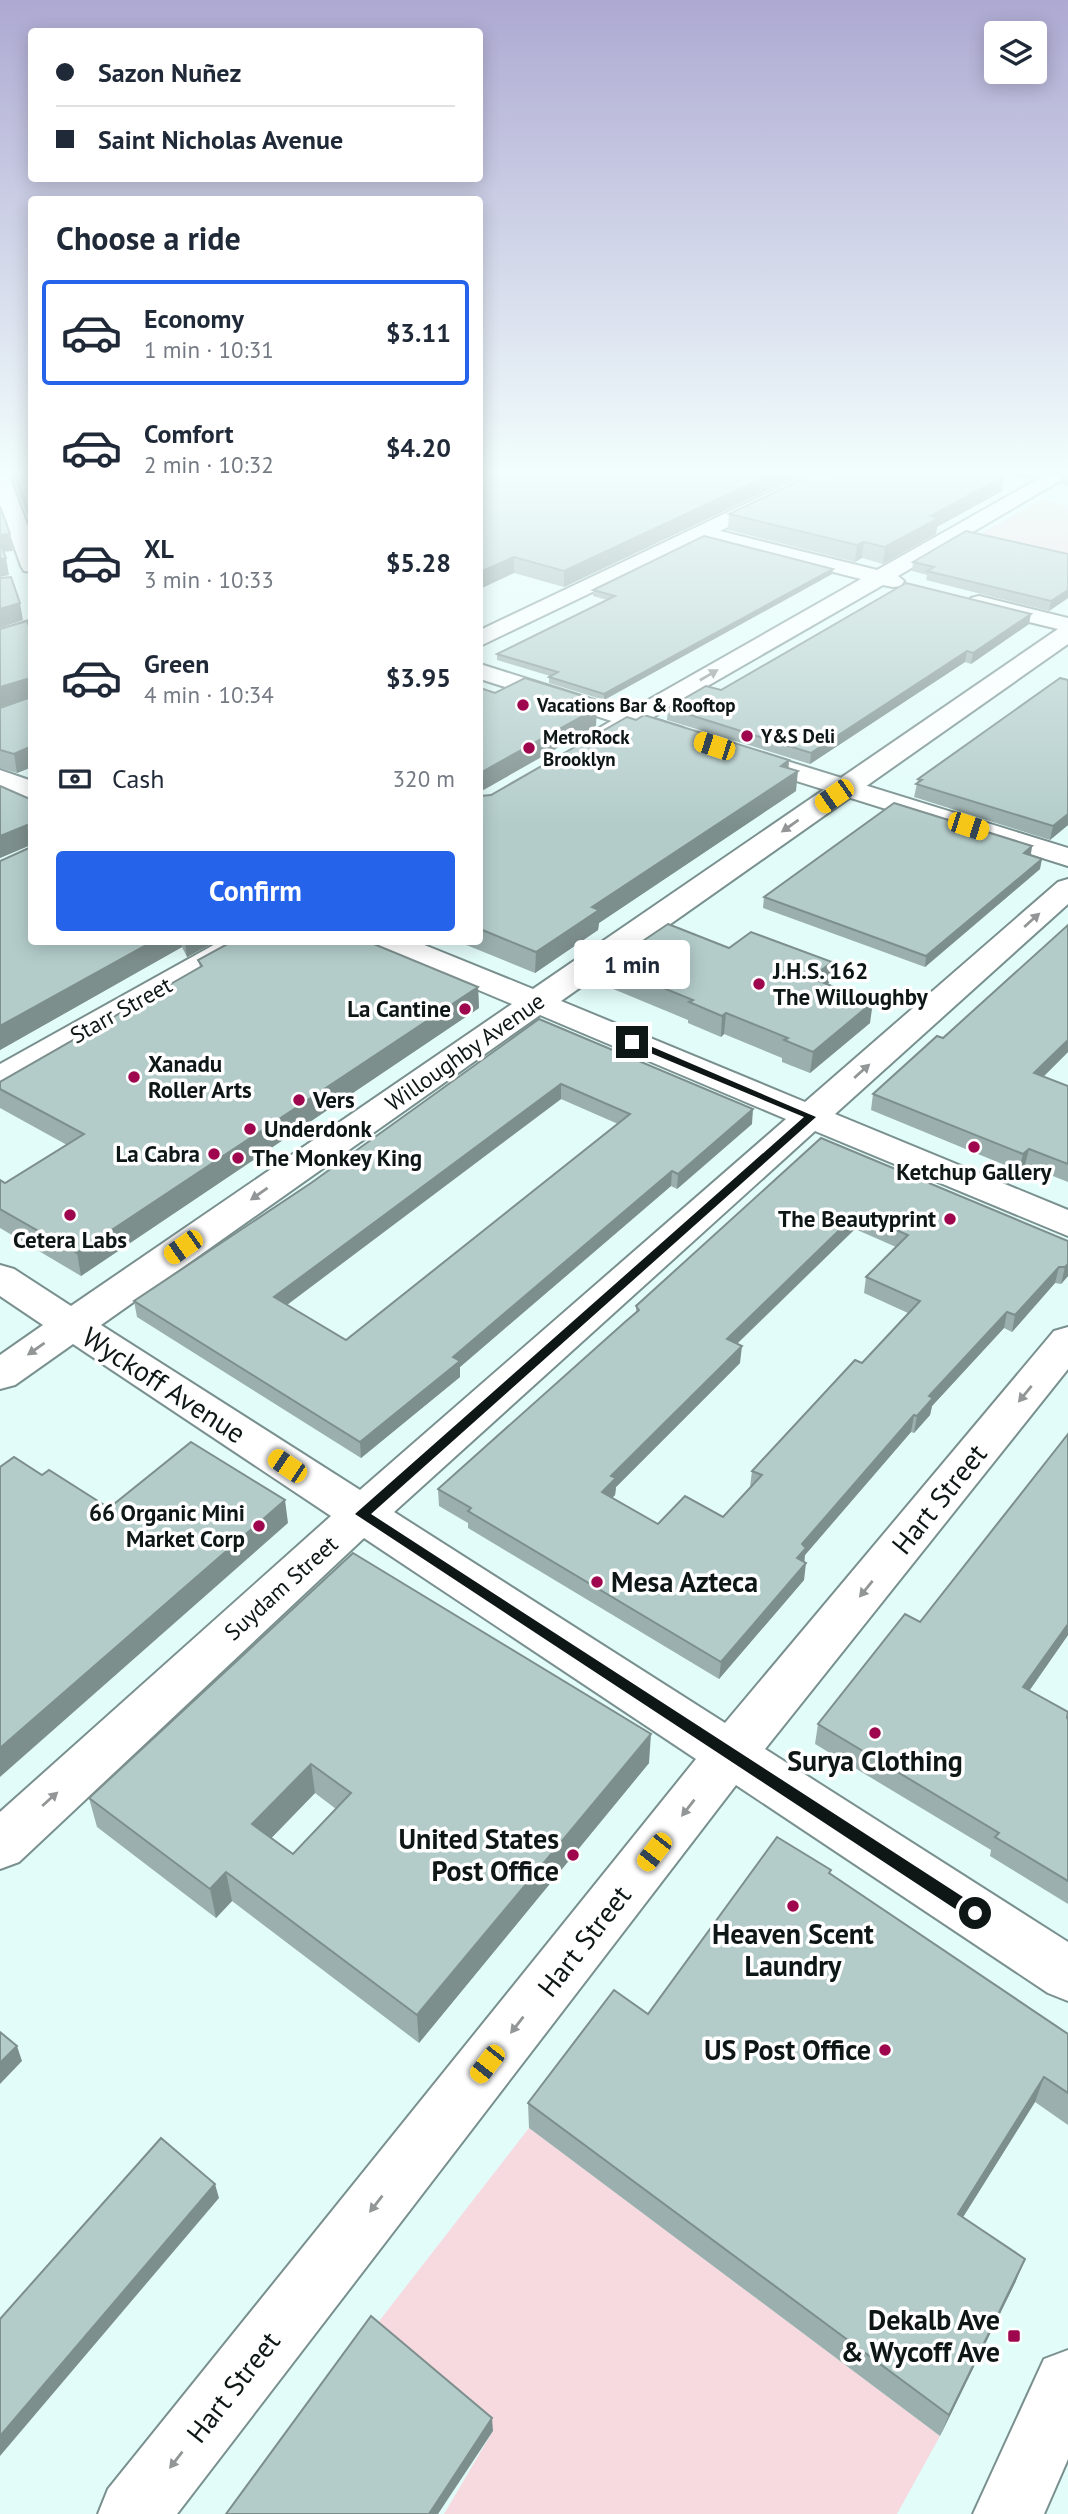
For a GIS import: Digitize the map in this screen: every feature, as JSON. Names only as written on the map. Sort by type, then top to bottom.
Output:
[{"type":"street","points":[[483,638],[578,592]]},
{"type":"street","points":[[572,753],[854,592]]},
{"type":"street","points":[[960,598],[1068,625]]},
{"type":"street","points":[[0,638],[28,628]]},
{"type":"street","name":"Willoughby Avenue","points":[[0,1375],[1068,634]]},
{"type":"street","points":[[483,672],[698,741]]},
{"type":"street","points":[[724,749],[1068,857]]},
{"type":"street","points":[[0,778],[28,789]]},
{"type":"street","name":"Suydam Street","points":[[0,1845],[362,1514],[1068,888]]},
{"type":"street","name":"Starr Street","points":[[0,1078],[236,945]]},
{"type":"street","points":[[398,945],[1068,1224]]},
{"type":"street","name":"Wyckoff Avenue","points":[[0,1278],[1068,1974]]},
{"type":"street","name":"Hart Street","points":[[133,2514],[730,1755],[1068,1341]]},
{"type":"street","points":[[1008,2514],[1068,2383]]},
{"type":"shaded area","points":[[529,2128],[940,2436],[897,2514],[444,2514],[493,2431],[373,2329]]},
{"type":"building","points":[[0,592],[16,592],[20,603],[0,609]]},
{"type":"building","points":[[602,592],[790,592],[604,694],[549,677],[558,672],[497,654],[615,596]]},
{"type":"building","points":[[890,592],[944,592],[1031,614],[973,653],[967,651],[811,753],[668,708],[706,686],[721,690]]},
{"type":"building","points":[[1015,592],[1064,592],[1051,601]]},
{"type":"building","points":[[27,621],[28,624],[28,679],[0,687],[0,629]]},
{"type":"building","points":[[525,678],[580,695],[571,700],[597,708],[483,771],[483,689],[495,693]]},
{"type":"building","points":[[1060,678],[1068,680],[1068,814],[1053,826],[916,784],[922,780],[918,779]]},
{"type":"building","points":[[28,698],[28,748],[14,754],[0,750],[0,708]]},
{"type":"building","points":[[644,715],[789,760],[781,766],[798,771],[592,907],[599,910],[536,952],[483,930],[483,796],[491,795],[627,717],[636,720]]},
{"type":"building","points":[[0,786],[28,798],[28,826],[0,836]]},
{"type":"building","points":[[894,803],[1032,846],[1024,853],[1042,859],[926,956],[764,897]]},
{"type":"building","points":[[28,848],[28,945],[147,945],[0,1026],[0,861]]},
{"type":"building","points":[[668,924],[729,948],[751,932],[832,962],[811,978],[873,1002],[813,1052],[784,1040],[788,1038],[726,1013],[722,1016],[689,1002],[693,1000],[607,965]]},
{"type":"building","points":[[1068,925],[1068,1040],[1034,1073],[1068,1086],[1068,1164],[1029,1149],[1023,1154],[873,1094],[937,1036],[943,1038]]},
{"type":"building","points":[[226,945],[376,945],[478,987],[77,1253],[0,1209],[0,1180],[5,1183],[84,1134],[0,1089],[0,1082],[202,966],[198,960]]},
{"type":"building","points":[[539,1019],[753,1109],[678,1174],[672,1171],[453,1357],[460,1361],[360,1442],[134,1301],[311,1183]],"holes":[[[561,1084],[630,1114],[346,1340],[274,1297]]]},
{"type":"building","points":[[821,1138],[1068,1241],[1068,1264],[1059,1267],[1015,1315],[1007,1312],[929,1396],[933,1398],[917,1416],[914,1415],[802,1544],[806,1548],[797,1558],[806,1563],[721,1662],[468,1511],[471,1508],[438,1489],[639,1310],[636,1306]],"holes":[[[857,1213],[908,1235],[866,1277],[920,1301],[862,1363],[855,1360],[752,1471],[762,1475],[723,1517],[685,1496],[658,1524],[602,1492],[616,1478],[611,1476],[742,1346],[727,1339]]]},
{"type":"building","points":[[1068,1434],[1068,1624],[1023,1687],[1068,1712],[1068,1881],[995,1837],[999,1833],[818,1724],[905,1614],[920,1622]]},
{"type":"building","points":[[191,1442],[285,1500],[0,1748],[0,1467],[14,1457],[42,1475],[49,1470],[109,1508]]},
{"type":"building","points":[[353,1553],[651,1734],[417,2015],[226,1872],[210,1889],[89,1798]],"holes":[[[311,1764],[351,1793],[293,1854],[252,1824]]]},
{"type":"building","points":[[777,1837],[831,1870],[829,1873],[1068,2034],[1068,2093],[1044,2077],[958,2214],[1025,2259],[949,2415],[528,2103],[614,1990],[648,2014]]},
{"type":"building","points":[[0,2032],[17,2046],[0,2063]]},
{"type":"building","points":[[161,2138],[215,2184],[0,2436],[0,2319]]},
{"type":"building","points":[[371,2316],[492,2418],[429,2514],[226,2514]]},
{"type":"place","name":"Vacations Bar & Rooftop","points":[[523,705]]},
{"type":"place","name":"Y&S Deli","points":[[747,736]]},
{"type":"place","name":"MetroRock Brooklyn","points":[[529,748]]},
{"type":"place","name":"J.H.S. 162 The Willoughby","points":[[759,984]]},
{"type":"place","name":"La Cantine","points":[[465,1009]]},
{"type":"place","name":"Xanadu Roller Arts","points":[[134,1077]]},
{"type":"place","name":"Vers","points":[[299,1100]]},
{"type":"place","name":"Underdonk","points":[[250,1129]]},
{"type":"place","name":"Ketchup Gallery","points":[[974,1147]]},
{"type":"place","name":"La Cabra","points":[[214,1154]]},
{"type":"place","name":"The Monkey King","points":[[238,1158]]},
{"type":"place","name":"Cetera Labs","points":[[70,1215]]},
{"type":"place","name":"The Beautyprint","points":[[950,1219]]},
{"type":"place","name":"66 Organic Mini Market Corp","points":[[259,1526]]},
{"type":"place","name":"Mesa Azteca","points":[[597,1582]]},
{"type":"place","name":"Surya Clothing","points":[[875,1733]]},
{"type":"place","name":"United States Post Office","points":[[573,1855]]},
{"type":"place","name":"Heaven Scent Laundry","points":[[793,1906]]},
{"type":"place","name":"US Post Office","points":[[885,2050]]},
{"type":"place","name":"Dekalb Ave & Wycoff Ave","points":[[1014,2336]]},
{"type":"route","points":[[632,1042],[811,1117],[362,1514],[975,1913]]}]
